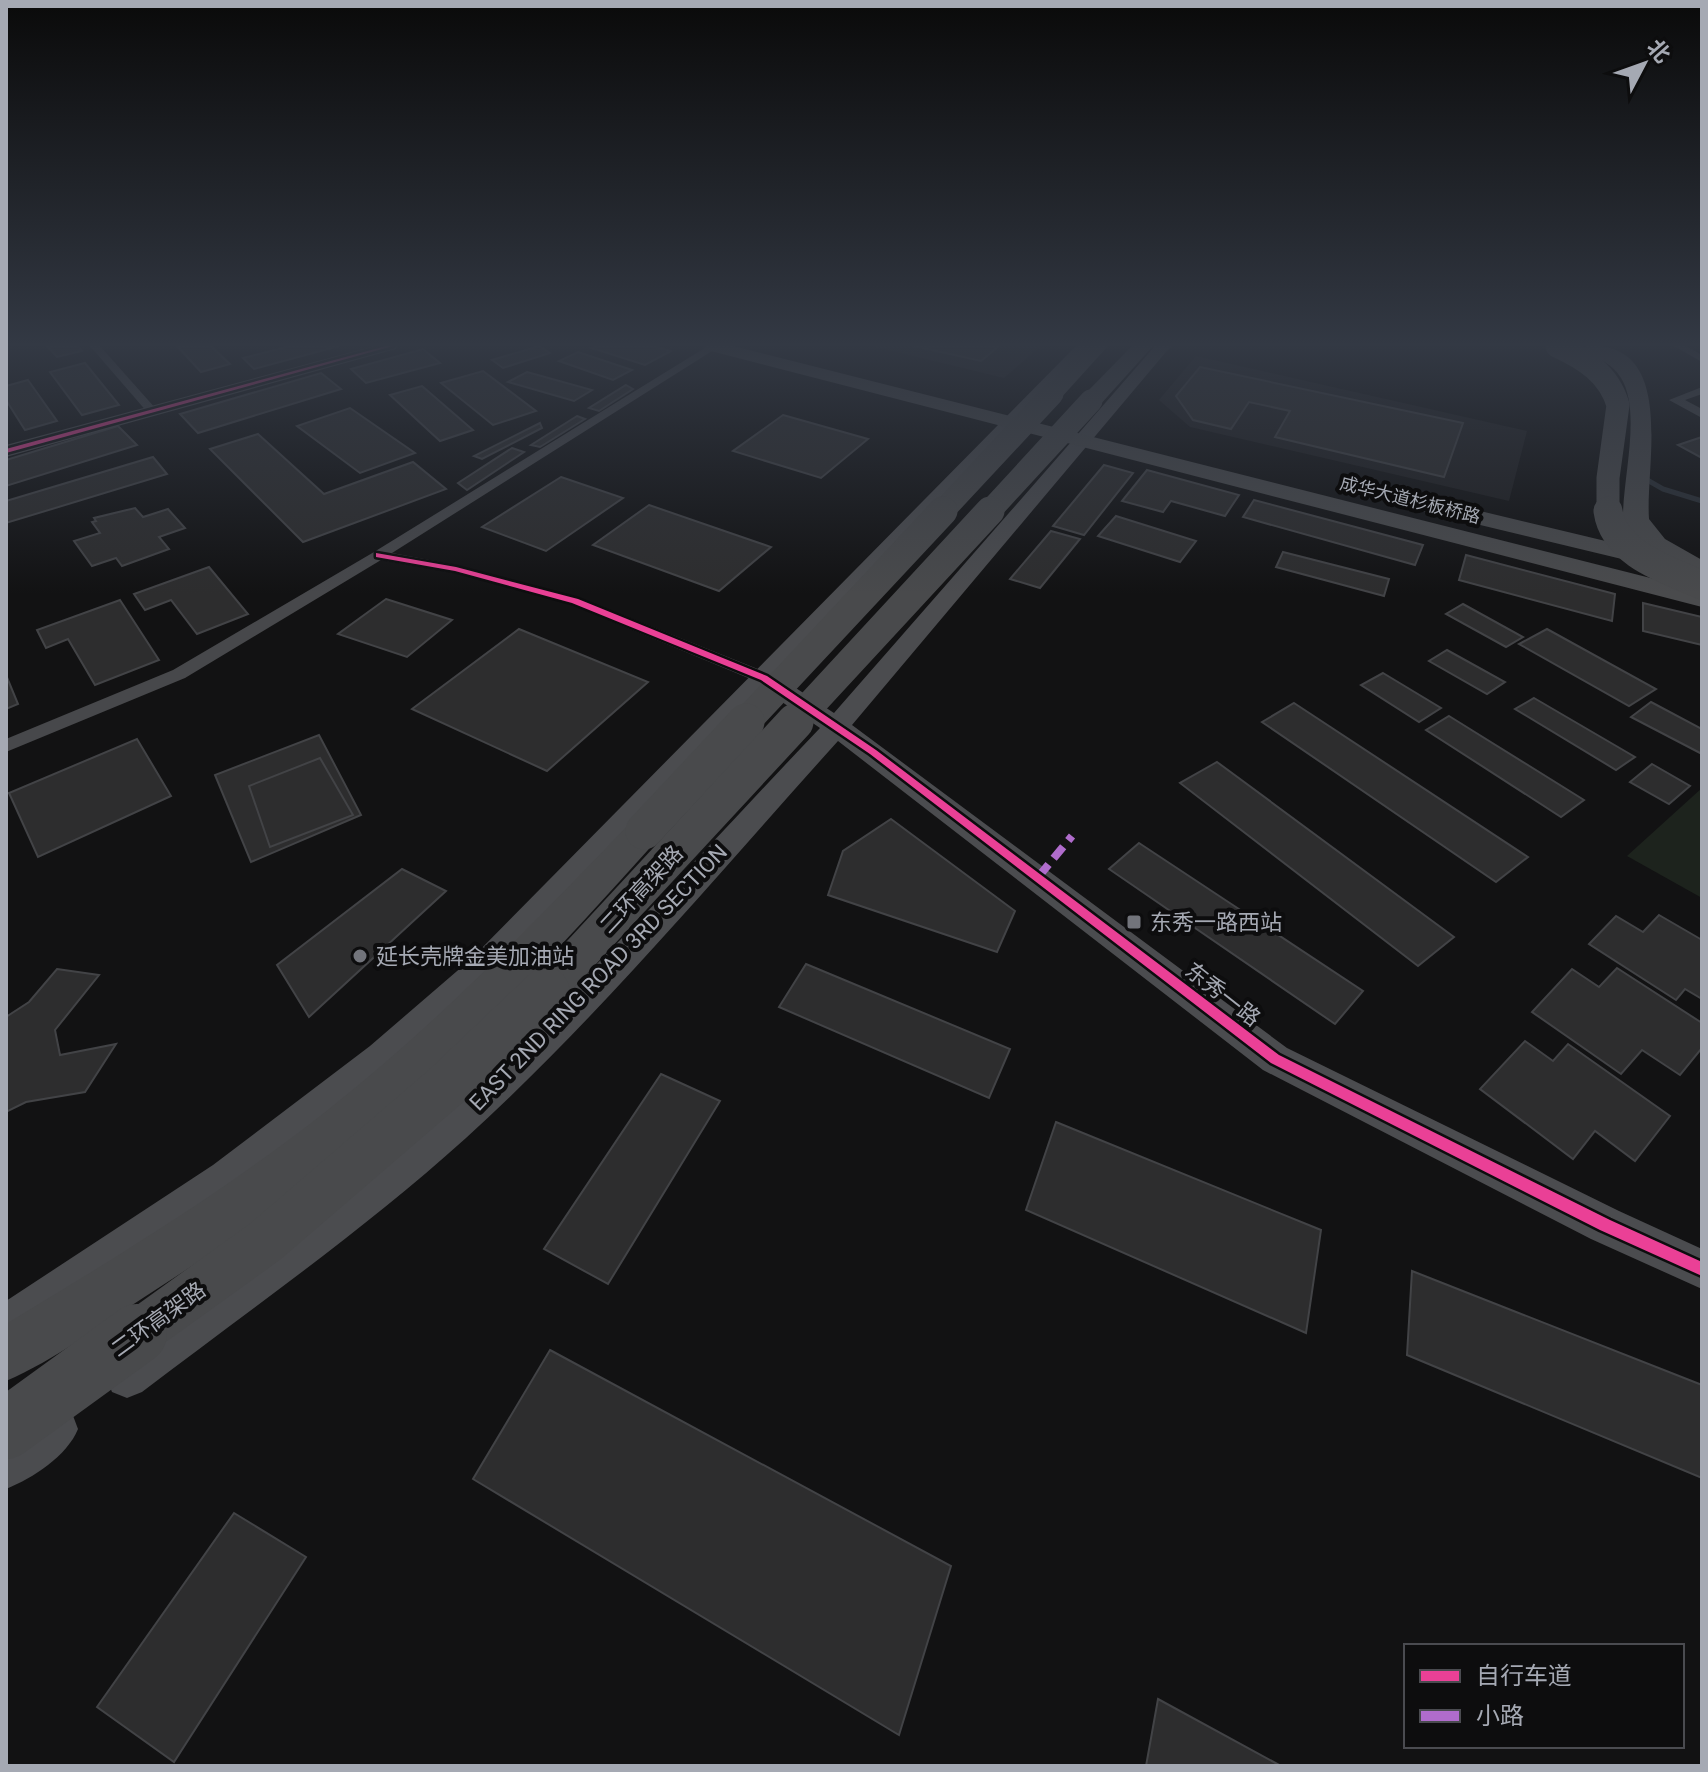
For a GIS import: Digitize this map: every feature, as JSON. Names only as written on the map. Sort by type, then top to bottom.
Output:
[{"type":"highway","name":"二环高架路","points":[[6,1354],[204,1232],[302,1160],[485,1000],[1014,429]]},
{"type":"highway","name":"二环高架路","points":[[6,1429],[266,1241],[445,1087],[543,995],[1067,429]]},
{"type":"highway","points":[[1616,429],[1608,503],[1613,527],[1637,551],[1702,585]]},
{"type":"highway","points":[[1641,429],[1636,520],[1656,545],[1702,571]]},
{"type":"main road","points":[[6,451],[87,429]]},
{"type":"main road","points":[[6,1325],[226,1178],[382,1057],[482,968],[1003,429]]},
{"type":"main road","name":"成华大道杉板桥路","points":[[1074,429],[1702,599]]},
{"type":"main road","name":"EAST 2ND RING ROAD 3RD SECTION","points":[[6,1466],[386,1184],[456,1123],[577,1006],[835,728],[1090,429]]},
{"type":"main road","name":"成华大道杉板桥路","points":[[1087,432],[1306,475]]},
{"type":"main road","name":"成华大道杉板桥路","points":[[1398,498],[1702,571]]},
{"type":"main road","name":"东秀一路","points":[[764,678],[950,809],[1275,1059],[1605,1225],[1702,1269]]},
{"type":"street","points":[[6,746],[179,674],[379,555],[581,429]]},
{"type":"street","points":[[379,555],[456,569],[575,601],[764,678]]},
{"type":"shaded area","points":[[1197,429],[1527,431],[1509,501]]},
{"type":"shaded area","points":[[1702,788],[1702,898],[1627,856]]},
{"type":"building","points":[[109,429],[121,429],[137,445],[6,486],[6,460]]},
{"type":"building","points":[[301,429],[380,429],[415,453],[360,473]]},
{"type":"building","points":[[427,429],[473,430],[440,441]]},
{"type":"building","points":[[529,429],[541,429],[482,459],[474,456]]},
{"type":"building","points":[[557,429],[569,429],[540,447],[531,445]]},
{"type":"building","points":[[764,429],[831,429],[868,439],[821,478],[733,451]]},
{"type":"building","points":[[1280,429],[1461,429],[1444,477],[1275,437]]},
{"type":"building","points":[[258,434],[324,494],[413,462],[446,489],[303,542],[210,449]]},
{"type":"building","points":[[1702,437],[1702,458],[1678,445]]},
{"type":"building","points":[[512,448],[524,452],[467,490],[458,483]]},
{"type":"building","points":[[153,457],[167,474],[6,523],[6,501]]},
{"type":"building","points":[[1104,465],[1133,473],[1084,535],[1053,526]]},
{"type":"building","points":[[1147,470],[1239,495],[1225,516],[1171,501],[1163,512],[1122,501]]},
{"type":"building","points":[[561,477],[623,498],[546,551],[482,527]]},
{"type":"building","points":[[1254,500],[1423,545],[1415,565],[1243,517]]},
{"type":"building","points":[[649,505],[771,547],[719,591],[593,545]]},
{"type":"building","points":[[135,508],[143,517],[168,509],[185,528],[159,537],[169,549],[122,566],[116,558],[92,566],[74,541],[100,533],[92,522],[96,521],[94,518]]},
{"type":"building","points":[[1116,516],[1196,541],[1180,562],[1098,536]]},
{"type":"building","points":[[1051,531],[1080,539],[1040,588],[1010,579]]},
{"type":"building","points":[[1283,552],[1389,579],[1384,596],[1276,567]]},
{"type":"building","points":[[1466,555],[1615,594],[1612,621],[1459,580]]},
{"type":"building","points":[[209,567],[248,614],[197,634],[171,600],[145,610],[134,594]]},
{"type":"building","points":[[386,599],[452,620],[407,657],[338,634]]},
{"type":"building","points":[[120,600],[159,660],[95,685],[68,639],[46,648],[37,630]]},
{"type":"building","points":[[1643,603],[1702,617],[1702,645],[1643,631]]},
{"type":"building","points":[[1463,604],[1523,637],[1506,647],[1446,614]]},
{"type":"building","points":[[519,629],[648,682],[547,771],[412,709]]},
{"type":"building","points":[[1547,629],[1656,689],[1629,706],[1519,644]]},
{"type":"building","points":[[1447,650],[1505,682],[1487,694],[1429,661]]},
{"type":"building","points":[[1383,673],[1441,708],[1419,722],[1361,685]]},
{"type":"building","points":[[6,675],[18,704],[6,709]]},
{"type":"building","points":[[1534,698],[1635,757],[1616,770],[1515,709]]},
{"type":"building","points":[[1651,702],[1702,729],[1702,754],[1631,717]]},
{"type":"building","points":[[1294,703],[1528,857],[1496,882],[1262,722]]},
{"type":"building","points":[[1449,716],[1584,800],[1561,817],[1426,730]]},
{"type":"building","points":[[319,735],[361,815],[251,862],[215,775]]},
{"type":"building","points":[[137,739],[171,796],[38,857],[9,793]]},
{"type":"building","points":[[320,758],[353,815],[270,847],[249,786]]},
{"type":"building","points":[[1217,762],[1454,937],[1418,966],[1180,783]]},
{"type":"building","points":[[1652,764],[1690,786],[1669,804],[1630,782]]},
{"type":"building","points":[[891,819],[1015,911],[997,952],[828,895],[843,851]]},
{"type":"building","points":[[1139,843],[1363,991],[1335,1024],[1109,869]]},
{"type":"building","points":[[402,869],[446,891],[309,1017],[277,965]]},
{"type":"building","points":[[1659,915],[1702,940],[1702,999],[1685,989],[1676,1000],[1589,944],[1616,916],[1643,932]]},
{"type":"building","points":[[806,964],[1010,1049],[989,1098],[779,1007]]},
{"type":"building","points":[[1617,968],[1702,1023],[1702,1048],[1680,1075],[1642,1050],[1621,1074],[1532,1012],[1572,969],[1599,987]]},
{"type":"building","points":[[57,969],[99,975],[55,1030],[60,1055],[116,1044],[85,1092],[26,1102],[6,1112],[6,1017],[29,1002]]},
{"type":"building","points":[[1525,1041],[1553,1061],[1568,1044],[1670,1116],[1635,1161],[1595,1131],[1573,1159],[1480,1089]]},
{"type":"building","points":[[661,1074],[720,1101],[608,1284],[544,1249]]},
{"type":"building","points":[[1056,1122],[1321,1230],[1306,1333],[1026,1210]]},
{"type":"building","points":[[1412,1271],[1702,1385],[1702,1478],[1407,1355]]},
{"type":"building","points":[[550,1350],[951,1566],[899,1735],[473,1479]]},
{"type":"building","points":[[234,1513],[306,1557],[174,1762],[97,1707]]},
{"type":"building","points":[[1158,1699],[1281,1766],[1146,1766]]},
{"type":"waterway","points":[[1642,477],[1663,489],[1702,501]]},
{"type":"marked path","points":[[1039,876],[1072,836]]},
{"type":"cycle path","points":[[6,451],[88,429]]},
{"type":"cycle path","points":[[379,555],[456,569],[575,601],[764,678],[873,752],[1275,1059],[1605,1225],[1702,1269]]},
{"type":"place","name":"东秀一路西站","points":[[1134,922]]},
{"type":"place","name":"延长壳牌金美加油站","points":[[360,956]]}]
